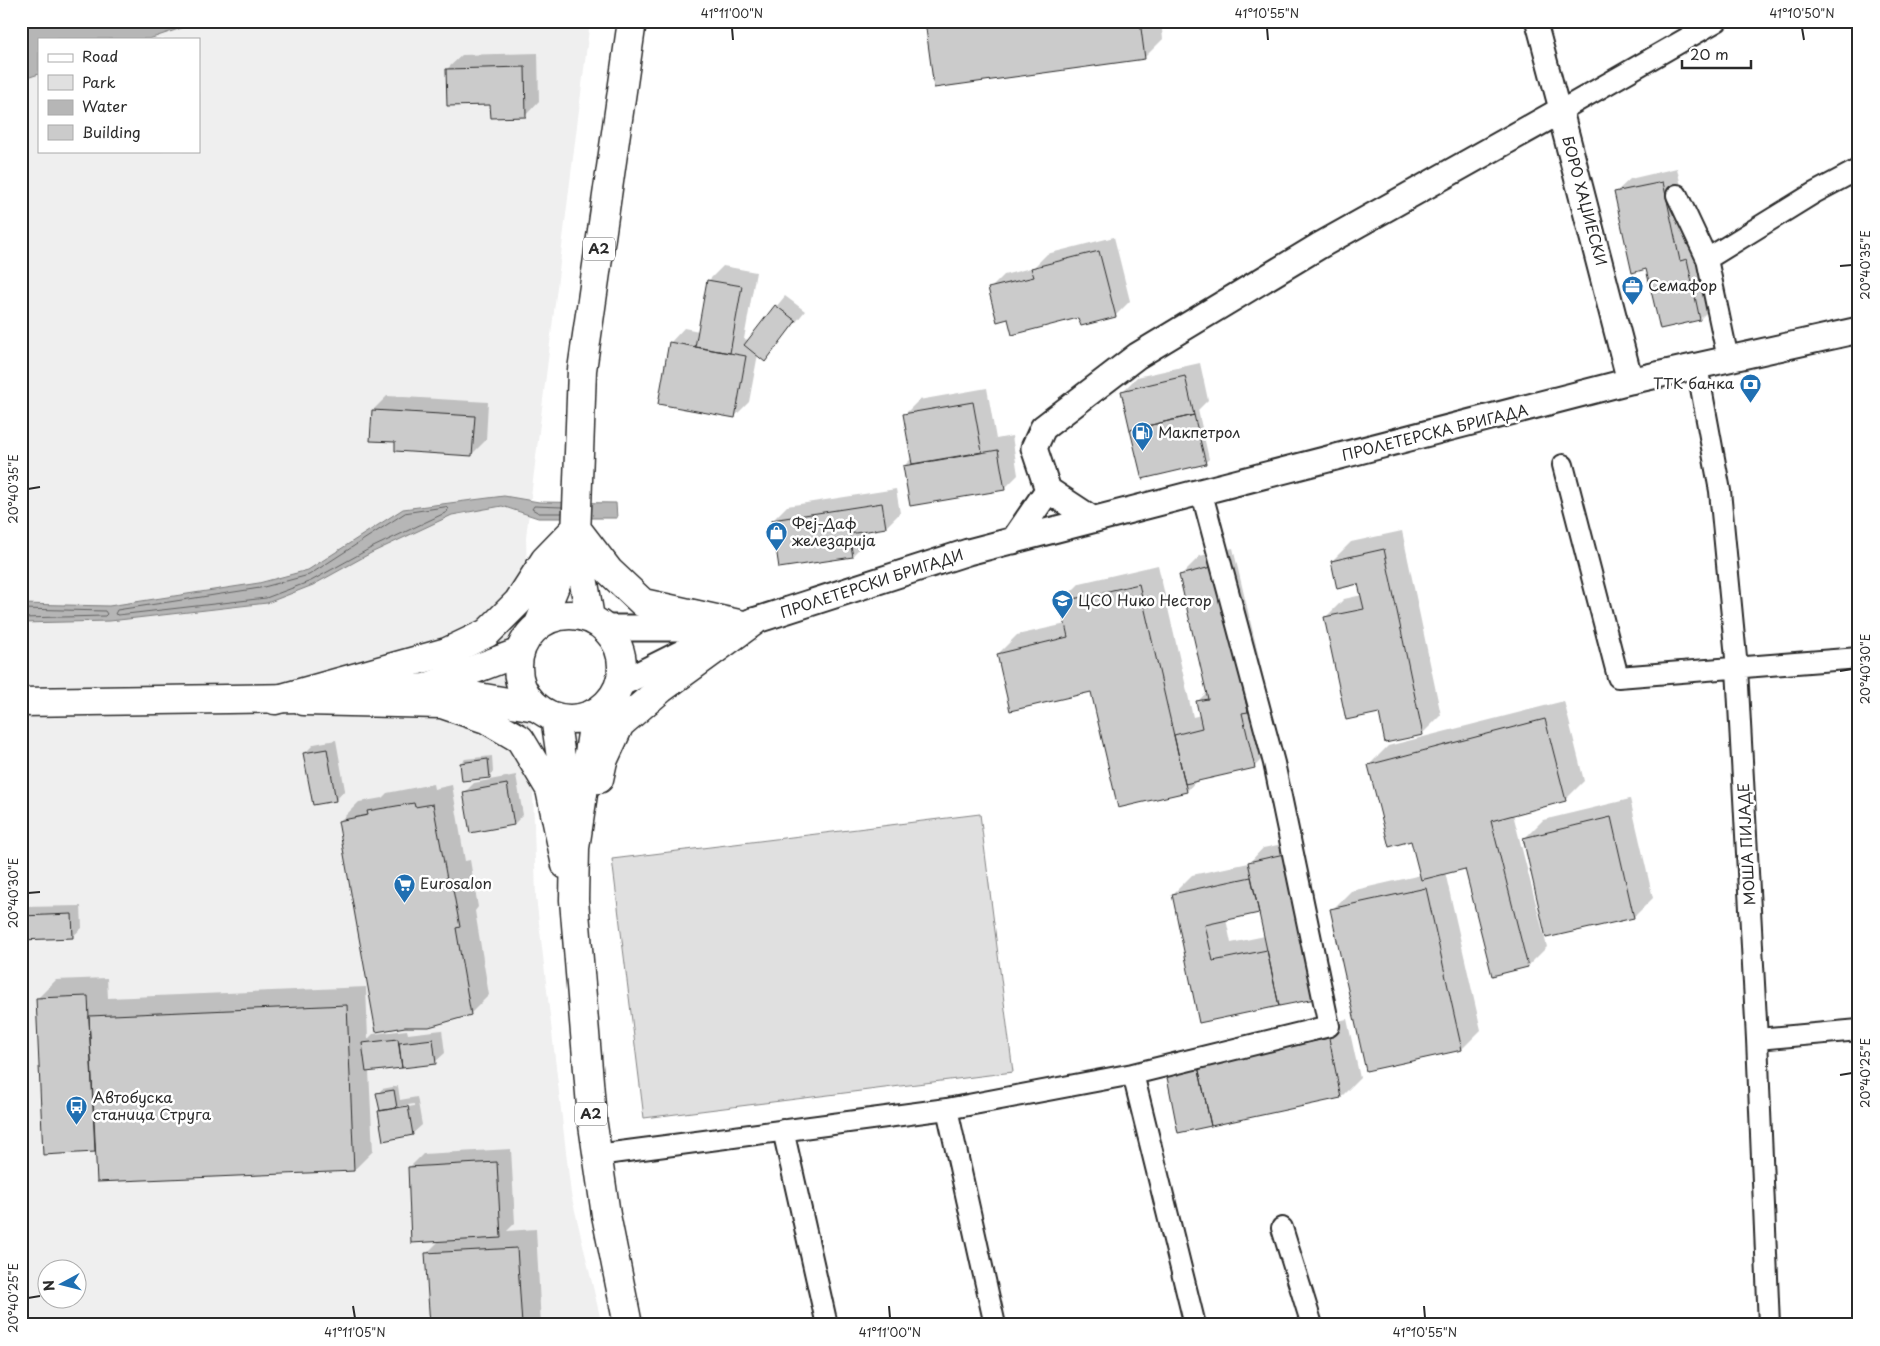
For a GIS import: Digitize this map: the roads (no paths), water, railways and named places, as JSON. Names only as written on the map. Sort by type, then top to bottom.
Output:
[{"type":"main road","name":"A2","points":[[620,684],[622,664],[618,645],[598,623],[576,528],[582,370],[632,21]]},
{"type":"main road","name":"A2","points":[[575,848],[546,712],[523,690],[518,670],[520,652],[527,637],[539,624],[576,528]]},
{"type":"main road","points":[[275,700],[447,652],[487,633],[518,602],[545,560],[576,528],[609,571],[643,603],[743,625]]},
{"type":"main road","points":[[539,624],[554,616],[571,614],[598,623]]},
{"type":"main road","points":[[574,900],[601,768],[620,724],[661,689],[743,625]]},
{"type":"main road","points":[[425,688],[520,652]]},
{"type":"main road","points":[[275,700],[425,688],[577,719],[595,713],[610,701],[620,684]]},
{"type":"main road","points":[[21,702],[182,699],[442,704],[486,719],[520,740],[550,789],[574,900]]},
{"type":"main road","name":"A2","points":[[595,713],[590,762],[575,848],[574,900],[586,1056],[597,1154],[606,1215],[628,1325]]},
{"type":"street","name":"БОРО ХАЏИЕСКИ","points":[[1536,21],[1630,381]]},
{"type":"street","points":[[1092,520],[1048,490],[1034,448],[1043,428],[1137,356],[1319,246],[1717,21]]},
{"type":"street","points":[[1707,259],[1814,193],[1859,169]]},
{"type":"street","points":[[1677,195],[1707,259],[1728,359]]},
{"type":"street","name":"ПРОЛЕТЕРСКА БРИГАДА","points":[[1013,541],[1201,490],[1340,457],[1630,381],[1859,330]]},
{"type":"street","name":"МОША ПИЈАДЕ","points":[[1697,366],[1720,491],[1737,668],[1757,1039],[1769,1325]]},
{"type":"street","points":[[1563,464],[1618,677],[1859,658]]},
{"type":"street","points":[[1013,541],[1048,490]]},
{"type":"street","points":[[597,1154],[947,1109],[1134,1074],[1329,1026],[1274,763],[1201,490]]},
{"type":"street","name":"ПРОЛЕТЕРСКИ БРИГАДИ","points":[[620,684],[743,625],[968,552],[1013,541]]},
{"type":"street","name":"ПРОЛЕТЕРСКИ БРИГАДИ","points":[[598,623],[743,625]]},
{"type":"street","points":[[1757,1039],[1859,1030]]},
{"type":"street","points":[[1134,1074],[1195,1325]]},
{"type":"street","points":[[947,1109],[994,1325]]},
{"type":"street","points":[[783,1130],[827,1325]]},
{"type":"street","points":[[1282,1228],[1312,1325]]},
{"type":"water","points":[[21,21],[202,21],[152,38],[38,38],[38,74],[21,80]]},
{"type":"water","points":[[504,496],[539,502],[616,503],[617,518],[538,518],[502,506],[452,515],[371,553],[313,585],[267,603],[110,621],[21,623],[21,604],[109,606],[259,583],[308,570],[403,509]]},
{"type":"place","name":"Семафор","points":[[1632,305]]},
{"type":"place","name":"TTK банка","points":[[1750,403]]},
{"type":"place","name":"Макпетрол","points":[[1142,452]]},
{"type":"place","name":"Феј-Даф железарија","points":[[776,552]]},
{"type":"place","name":"ЦСО Нико Нестор","points":[[1062,620]]},
{"type":"place","name":"Eurosalon","points":[[404,903]]},
{"type":"place","name":"Автобуска станица Струга","points":[[77,1126]]}]
